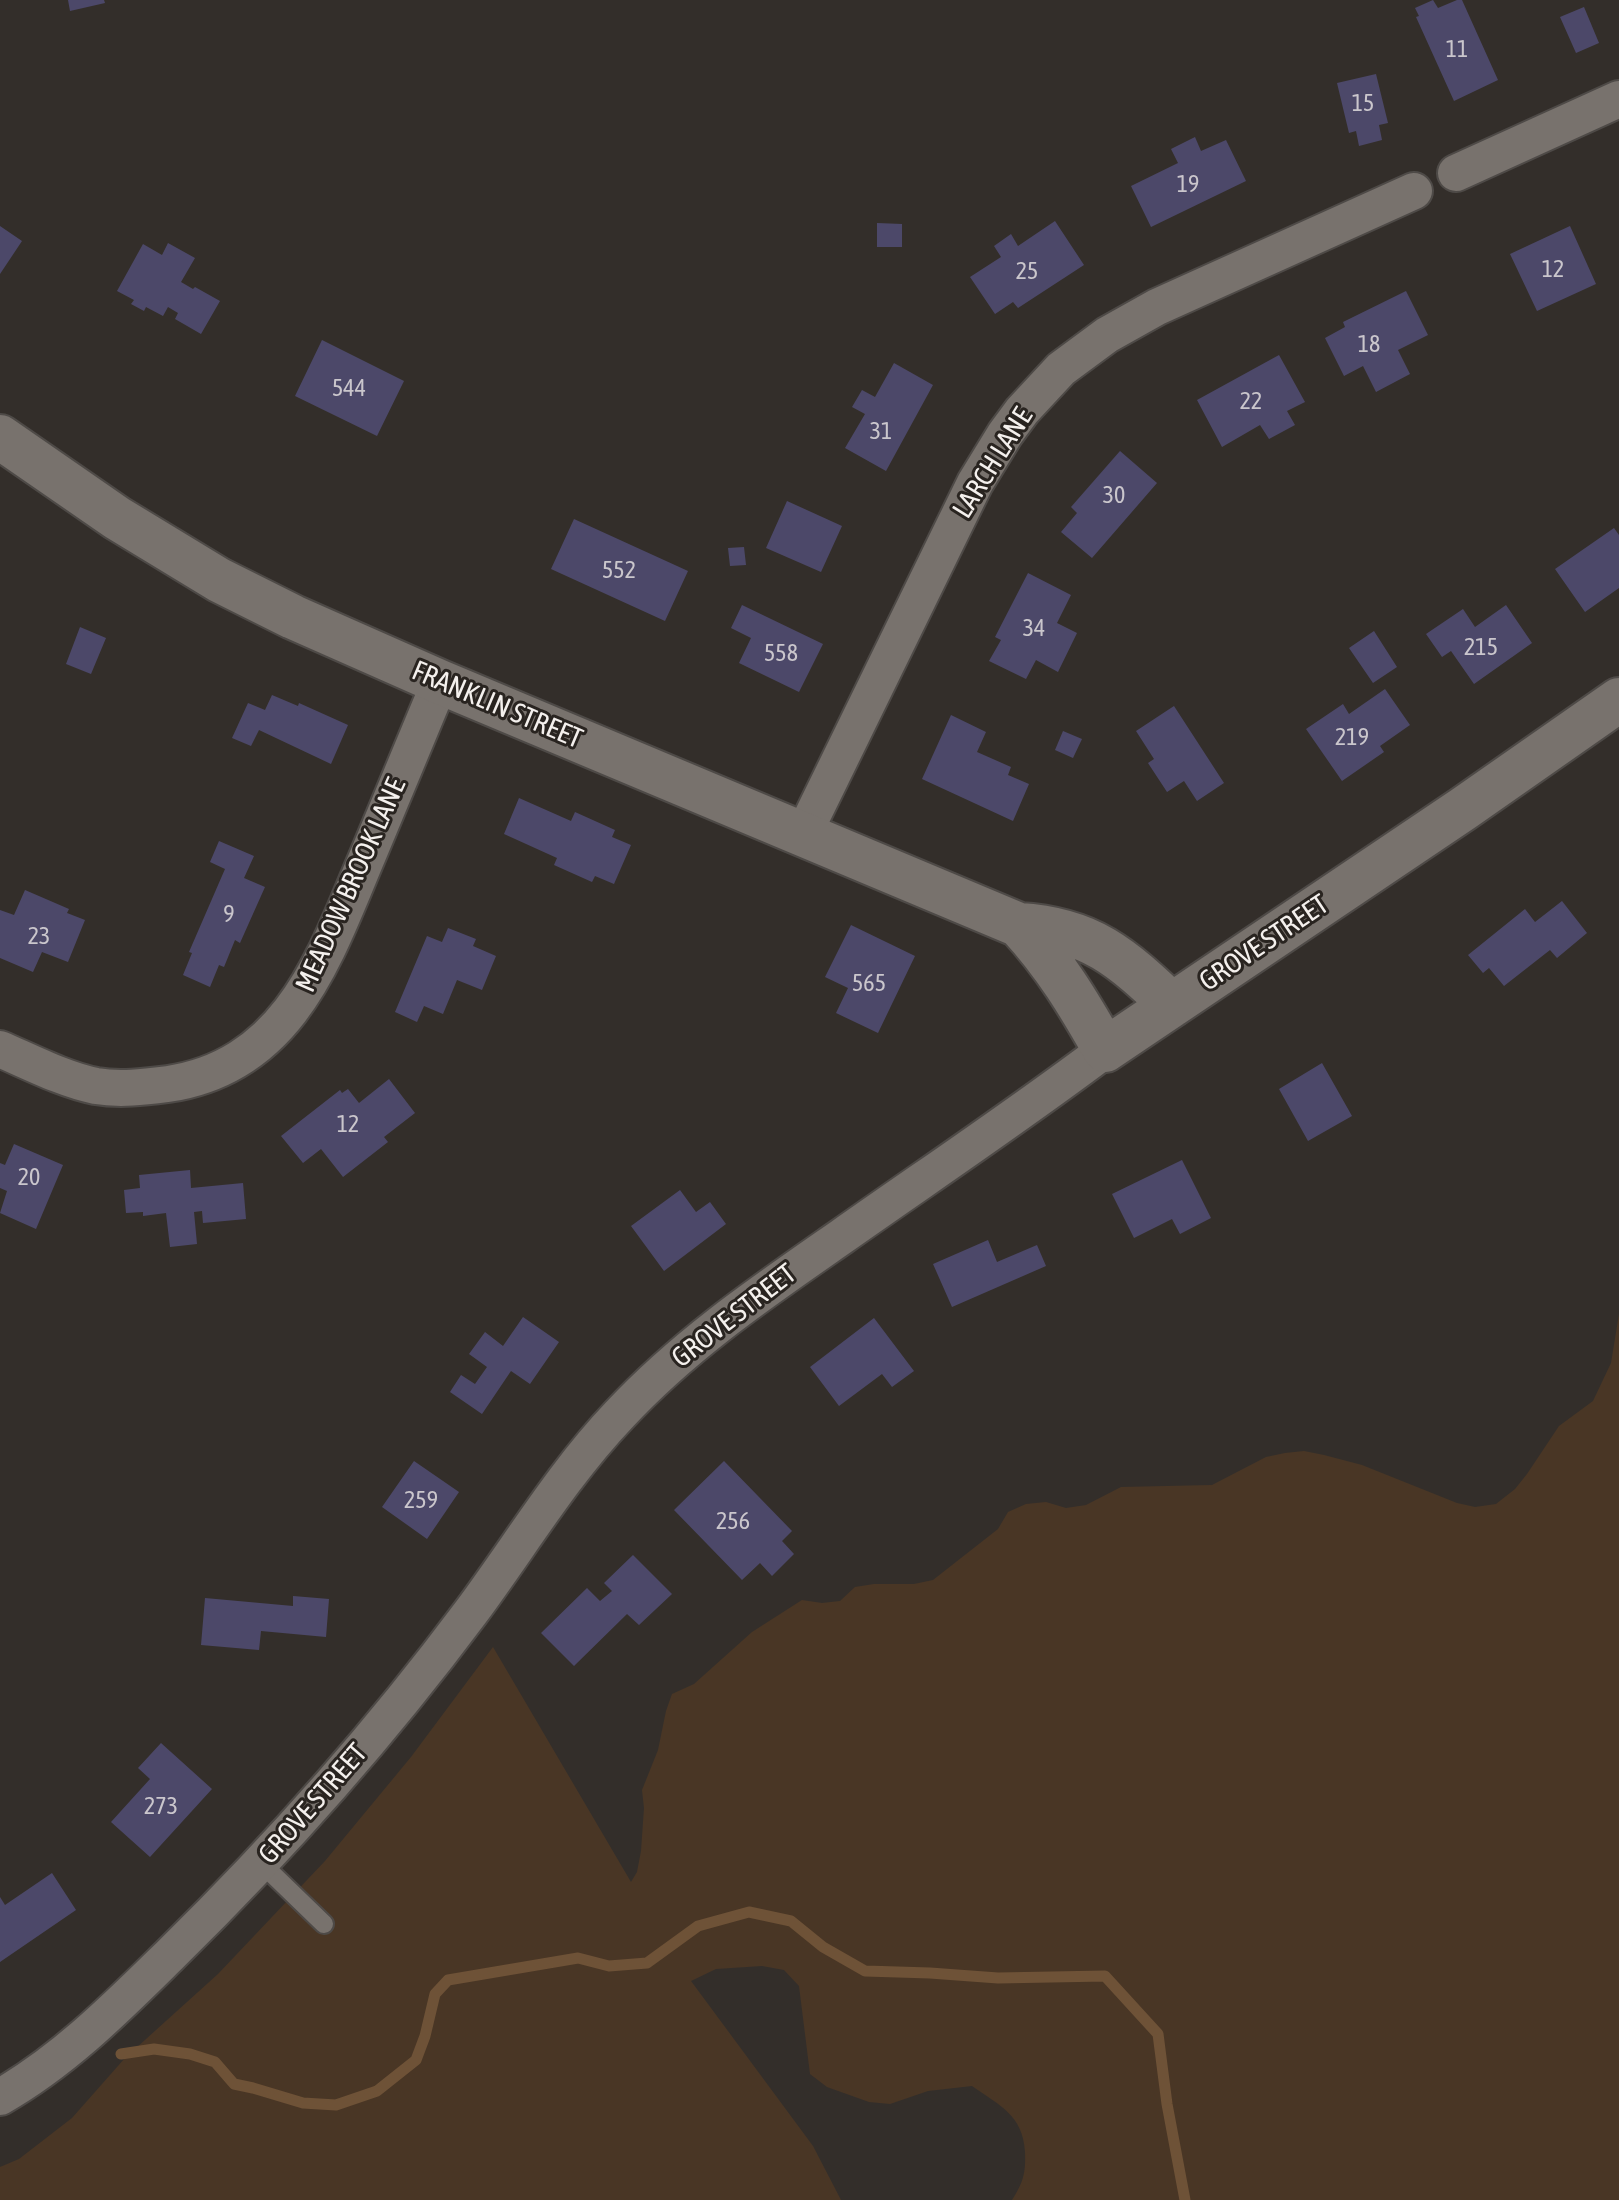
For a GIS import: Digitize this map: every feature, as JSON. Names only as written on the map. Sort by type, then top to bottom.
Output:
[{"type":"main road","name":"FRANKLIN STREET","points":[[0,437],[117,518],[219,580],[293,617],[440,682],[1019,925],[1063,931],[1090,941],[1123,960],[1172,1005]]},
{"type":"main road","name":"GROVE STREET","points":[[1105,1050],[1619,700]]},
{"type":"main road","name":"FRANKLIN STREET","points":[[1019,925],[1052,963],[1077,999],[1105,1050]]},
{"type":"street","points":[[1456,173],[1619,99]]},
{"type":"street","name":"LARCH LANE","points":[[803,835],[975,483],[1005,434],[1041,390],[1083,351],[1131,320],[1414,191]]},
{"type":"street","name":"MEADOW BROOK LANE","points":[[0,1049],[83,1083],[117,1088],[152,1086],[196,1078],[229,1065],[254,1050],[289,1015],[320,965],[440,682]]},
{"type":"street","name":"GROVE STREET","points":[[0,2097],[64,2054],[119,2005],[261,1863],[391,1713],[472,1611],[537,1516],[586,1453],[649,1384],[734,1312],[1105,1050]]},
{"type":"lane","points":[[261,1863],[324,1924]]},
{"type":"shaded area","points":[[1619,1314],[1619,2200],[1012,2200],[1023,2178],[1025,2152],[1020,2129],[1008,2112],[972,2086],[928,2091],[890,2104],[869,2102],[827,2087],[810,2074],[799,1986],[784,1970],[762,1966],[716,1969],[691,1981],[813,2146],[841,2200],[0,2200],[0,2167],[19,2159],[72,2118],[125,2058],[218,1974],[325,1861],[411,1757],[493,1647],[631,1882],[637,1872],[641,1851],[642,1790],[658,1750],[672,1694],[694,1684],[752,1632],[802,1600],[822,1603],[840,1601],[855,1587],[933,1580],[998,1529],[1008,1512],[1026,1504],[1046,1502],[1066,1508],[1086,1505],[1121,1487],[1212,1485],[1266,1457],[1285,1453],[1304,1451],[1362,1465],[1457,1503],[1475,1507],[1496,1504],[1515,1489],[1559,1426],[1593,1401],[1611,1363]]},
{"type":"building","points":[[68,0],[104,0],[105,3],[70,11]]},
{"type":"building","points":[[1433,0],[1438,8],[1462,0],[1498,80],[1454,101],[1416,17],[1419,16],[1415,8]]},
{"type":"building","points":[[1584,7],[1599,43],[1576,53],[1560,17]]},
{"type":"building","points":[[1376,74],[1388,123],[1379,125],[1382,140],[1359,146],[1356,131],[1349,133],[1337,83]]},
{"type":"building","points":[[1195,137],[1201,151],[1226,140],[1246,181],[1151,227],[1131,186],[1178,163],[1171,149]]},
{"type":"building","points":[[1055,221],[1084,265],[1018,308],[1013,302],[995,314],[970,277],[1001,257],[994,246],[1011,234],[1018,246]]},
{"type":"building","points":[[877,223],[902,224],[902,247],[877,247]]},
{"type":"building","points":[[0,226],[22,241],[0,274]]},
{"type":"building","points":[[1570,226],[1596,284],[1537,311],[1510,254]]},
{"type":"building","points":[[168,243],[195,258],[181,282],[220,301],[201,334],[175,319],[178,313],[168,307],[163,316],[146,307],[144,311],[131,304],[134,300],[117,291],[143,244],[162,255]]},
{"type":"building","points":[[1406,291],[1428,335],[1398,350],[1410,374],[1376,392],[1363,366],[1344,376],[1325,338],[1345,327],[1343,322]]},
{"type":"building","points":[[322,340],[404,381],[377,436],[295,396]]},
{"type":"building","points":[[1279,355],[1305,402],[1287,411],[1295,425],[1269,439],[1260,425],[1222,447],[1197,400]]},
{"type":"building","points":[[894,363],[933,385],[886,471],[845,448],[865,414],[852,407],[862,390],[875,397]]},
{"type":"building","points":[[1120,451],[1157,483],[1092,558],[1061,532],[1077,513],[1071,507]]},
{"type":"building","points":[[787,501],[842,526],[821,572],[766,548]]},
{"type":"building","points":[[574,519],[688,571],[665,621],[551,569]]},
{"type":"building","points":[[1614,528],[1619,535],[1619,588],[1585,612],[1555,569]]},
{"type":"building","points":[[744,547],[746,565],[730,566],[728,548]]},
{"type":"building","points":[[1028,573],[1071,595],[1057,623],[1077,633],[1058,672],[1036,660],[1026,679],[989,661],[1001,640],[995,637]]},
{"type":"building","points":[[742,605],[823,644],[799,692],[739,663],[751,638],[731,628]]},
{"type":"building","points":[[1506,605],[1532,643],[1474,684],[1451,651],[1442,657],[1426,634],[1463,609],[1475,627]]},
{"type":"building","points":[[80,627],[106,638],[91,674],[66,664]]},
{"type":"building","points":[[1374,631],[1397,667],[1373,683],[1349,648]]},
{"type":"building","points":[[1385,689],[1410,725],[1380,746],[1384,752],[1342,781],[1306,729],[1343,704],[1349,714]]},
{"type":"building","points":[[272,695],[298,706],[299,703],[348,725],[331,764],[259,730],[251,746],[232,738],[248,703],[265,710]]},
{"type":"building","points":[[1174,706],[1224,783],[1197,801],[1184,781],[1167,792],[1148,763],[1154,759],[1136,731]]},
{"type":"building","points":[[951,715],[986,732],[977,752],[1011,767],[1008,775],[1029,784],[1013,821],[922,779]]},
{"type":"building","points":[[1063,731],[1082,739],[1073,758],[1055,750]]},
{"type":"building","points":[[519,798],[571,821],[575,812],[615,830],[612,837],[631,845],[614,884],[595,876],[592,882],[554,865],[557,858],[504,834]]},
{"type":"building","points":[[219,841],[254,856],[244,878],[265,887],[240,943],[235,940],[224,967],[219,965],[210,987],[183,975],[192,953],[189,952],[225,869],[210,862]]},
{"type":"building","points":[[25,890],[69,909],[67,913],[85,920],[68,962],[42,952],[33,972],[0,958],[0,910],[14,915]]},
{"type":"building","points":[[1562,901],[1587,933],[1557,958],[1550,950],[1504,986],[1489,968],[1483,973],[1468,955],[1525,909],[1535,922]]},
{"type":"building","points":[[851,925],[915,956],[878,1033],[836,1013],[848,988],[825,977]]},
{"type":"building","points":[[448,928],[476,939],[473,946],[496,956],[482,990],[457,980],[443,1014],[424,1006],[417,1022],[395,1012],[427,936],[442,942]]},
{"type":"building","points":[[1322,1063],[1352,1116],[1308,1141],[1279,1089]]},
{"type":"building","points":[[389,1079],[415,1113],[384,1137],[388,1142],[343,1177],[321,1149],[303,1163],[281,1136],[340,1090],[342,1093],[348,1089],[359,1103]]},
{"type":"building","points":[[14,1144],[63,1165],[36,1229],[0,1213],[7,1191],[0,1188],[0,1163],[5,1165]]},
{"type":"building","points":[[1182,1160],[1211,1218],[1180,1234],[1172,1219],[1134,1238],[1112,1194]]},
{"type":"building","points":[[190,1170],[191,1188],[243,1183],[246,1219],[203,1223],[202,1211],[194,1212],[197,1244],[170,1247],[166,1213],[143,1216],[143,1212],[126,1213],[124,1190],[140,1188],[139,1175]]},
{"type":"building","points":[[680,1190],[696,1212],[710,1202],[726,1224],[664,1271],[631,1226]]},
{"type":"building","points":[[988,1240],[997,1262],[1037,1245],[1046,1266],[952,1307],[933,1264]]},
{"type":"building","points":[[523,1317],[559,1342],[530,1384],[511,1371],[482,1414],[450,1392],[461,1375],[475,1384],[487,1367],[469,1354],[485,1332],[503,1346]]},
{"type":"building","points":[[874,1318],[914,1371],[892,1387],[882,1374],[839,1406],[810,1367]]},
{"type":"building","points":[[414,1461],[459,1492],[427,1539],[382,1507]]},
{"type":"building","points":[[724,1461],[792,1531],[782,1541],[794,1554],[772,1576],[760,1563],[742,1580],[674,1510]]},
{"type":"building","points":[[633,1555],[672,1594],[639,1625],[627,1614],[574,1666],[541,1633],[587,1588],[600,1601],[612,1591],[604,1583]]},
{"type":"building","points":[[293,1596],[329,1599],[326,1637],[261,1631],[259,1650],[201,1645],[205,1598],[293,1606]]},
{"type":"building","points":[[161,1743],[212,1789],[150,1857],[111,1822],[150,1779],[138,1768]]},
{"type":"building","points":[[52,1873],[76,1910],[0,1962],[0,1897],[5,1905]]},
{"type":"waterway","points":[[121,2054],[154,2049],[190,2054],[215,2062],[234,2084],[303,2103],[336,2105],[377,2091],[416,2060],[435,1994],[448,1980],[578,1958],[609,1966],[647,1963],[698,1926],[749,1912],[791,1921],[823,1947],[865,1971],[998,1978],[1105,1976],[1158,2034],[1185,2200]]}]
